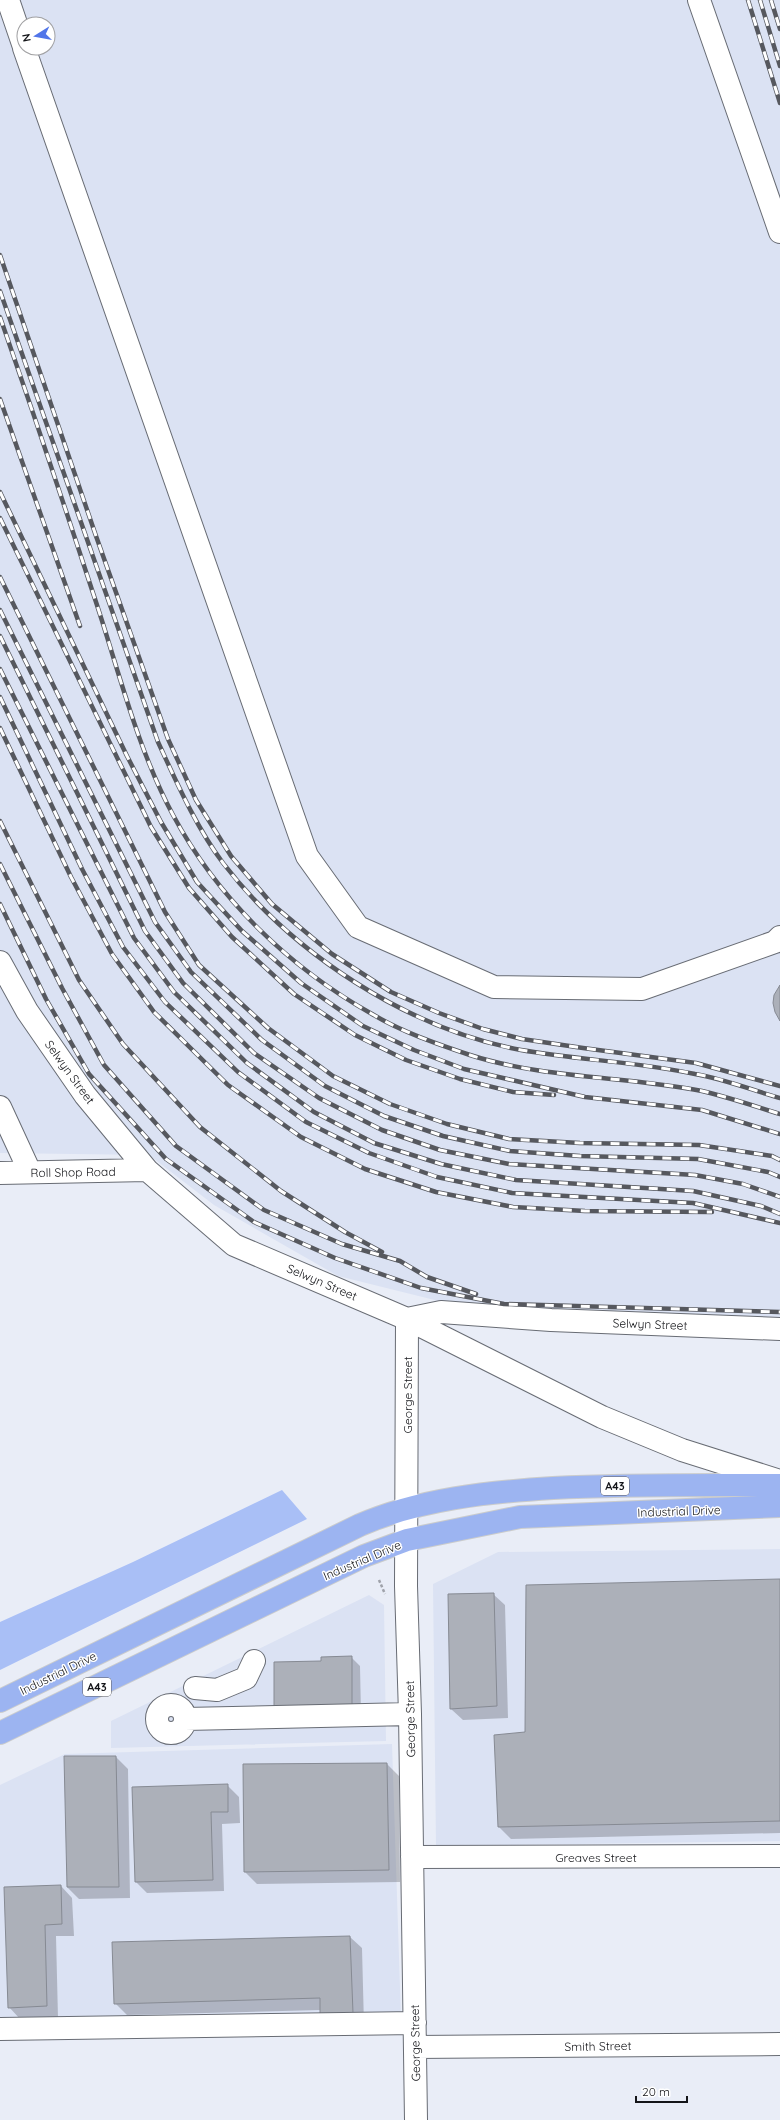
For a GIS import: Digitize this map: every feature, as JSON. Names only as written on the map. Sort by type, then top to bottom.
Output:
[{"type":"highway","name":"Industrial Drive","points":[[0,1701],[360,1525],[406,1509],[507,1491],[593,1486],[780,1485]]},
{"type":"highway","name":"Industrial Drive","points":[[0,1733],[364,1556],[407,1540],[520,1517],[780,1506]]},
{"type":"street","points":[[8,0],[16,24]]},
{"type":"street","points":[[698,0],[780,232]]},
{"type":"street","points":[[27,56],[307,856],[358,927],[494,987],[642,989],[775,942],[780,937]]},
{"type":"street","name":"Selwyn Street","points":[[0,962],[27,1011],[85,1095],[146,1170],[234,1245],[407,1319],[441,1312],[551,1320],[780,1329]]},
{"type":"street","points":[[0,1107],[30,1172]]},
{"type":"street","name":"Roll Shop Road","points":[[0,1173],[146,1170]]},
{"type":"street","points":[[407,1319],[602,1417],[682,1450],[780,1481]]},
{"type":"street","name":"George Street","points":[[407,1319],[406,1509],[416,2120]]},
{"type":"street","points":[[195,1688],[217,1690],[246,1678],[254,1662]]},
{"type":"street","points":[[186,1718],[410,1714]]},
{"type":"street","name":"Greaves Street","points":[[412,1857],[780,1856]]},
{"type":"street","points":[[0,2029],[415,2023]]},
{"type":"street","name":"Smith Street","points":[[415,2047],[780,2044]]},
{"type":"shaded area","points":[[0,0],[780,0],[780,1325],[479,1311],[338,1276],[214,1205],[149,1155],[0,1153]]},
{"type":"shaded area","points":[[282,1490],[307,1519],[0,1670],[0,1622],[133,1562]]},
{"type":"shaded area","points":[[780,1549],[780,1841],[436,1846],[433,1584],[498,1552]]},
{"type":"shaded area","points":[[369,1595],[384,1605],[386,1741],[111,1748],[111,1721]]},
{"type":"shaded area","points":[[392,1744],[401,2018],[0,2023],[0,1785],[65,1754]]},
{"type":"building","points":[[780,985],[780,1021],[775,1012],[773,1003],[774,995]]},
{"type":"building","points":[[780,1579],[780,1821],[498,1827],[494,1735],[525,1732],[526,1585]]},
{"type":"building","points":[[494,1593],[497,1706],[450,1709],[448,1594]]},
{"type":"building","points":[[352,1656],[352,1706],[274,1706],[274,1662],[321,1661],[321,1657]]},
{"type":"building","points":[[64,1756],[116,1756],[119,1887],[67,1887]]},
{"type":"building","points":[[387,1763],[389,1870],[244,1872],[243,1764]]},
{"type":"building","points":[[228,1784],[228,1812],[211,1812],[213,1880],[135,1882],[132,1787]]},
{"type":"building","points":[[61,1885],[62,1924],[45,1925],[47,2006],[8,2008],[4,1887]]},
{"type":"building","points":[[350,1936],[353,2013],[320,2014],[320,1998],[114,2004],[112,1942]]},
{"type":"railway","points":[[748,0],[780,103]]},
{"type":"railway","points":[[760,0],[780,66]]},
{"type":"railway","points":[[771,0],[780,29]]},
{"type":"railway","points":[[0,255],[96,536],[168,739],[196,800],[231,856],[272,904],[332,954],[391,992],[439,1013],[483,1029],[522,1039],[696,1063],[780,1086]]},
{"type":"railway","points":[[0,291],[158,742],[204,835],[223,863],[251,896],[283,928],[318,957],[356,983],[396,1006],[437,1025],[479,1040],[521,1050],[674,1070],[706,1076],[780,1098]]},
{"type":"railway","points":[[0,317],[36,420],[102,621],[128,706],[148,762],[173,815],[191,846],[234,903],[259,929],[285,953],[313,975],[342,996],[372,1014],[420,1037],[470,1055],[527,1069],[644,1082],[702,1091],[780,1114]]},
{"type":"railway","points":[[0,399],[80,626]]},
{"type":"railway","points":[[0,492],[127,756],[161,822],[197,882],[242,931],[301,983],[363,1026],[414,1050],[464,1069],[585,1097],[702,1110],[780,1134]]},
{"type":"railway","points":[[0,518],[151,827],[189,888],[232,937],[294,994],[355,1035],[406,1060],[460,1079],[513,1092],[554,1095]]},
{"type":"railway","points":[[0,577],[165,912],[199,965],[268,1028],[333,1076],[390,1104],[447,1124],[509,1139],[580,1143],[699,1145],[772,1156],[780,1160]]},
{"type":"railway","points":[[0,610],[155,922],[191,972],[262,1040],[325,1086],[384,1116],[443,1136],[510,1151],[580,1156],[698,1159],[768,1172],[780,1177]]},
{"type":"railway","points":[[0,636],[145,931],[183,983],[254,1053],[319,1098],[382,1130],[440,1150],[509,1164],[695,1175],[743,1184],[780,1197]]},
{"type":"railway","points":[[0,669],[134,938],[174,992],[247,1063],[314,1112],[374,1143],[441,1164],[516,1180],[693,1191],[761,1206],[780,1214]]},
{"type":"railway","points":[[0,697],[82,869],[123,947],[165,1002],[238,1072],[306,1122],[369,1153],[437,1177],[512,1193],[693,1203],[780,1223]]},
{"type":"railway","points":[[0,728],[71,877],[112,954],[154,1012],[228,1085],[301,1137],[365,1169],[436,1192],[513,1207],[585,1211],[712,1212]]},
{"type":"railway","points":[[0,821],[79,980],[123,1044],[200,1127],[281,1191],[345,1232],[382,1252]]},
{"type":"railway","points":[[0,864],[62,988],[104,1065],[176,1146],[264,1210],[342,1244],[400,1261],[427,1277],[476,1294]]},
{"type":"railway","points":[[0,904],[46,999],[89,1074],[166,1159],[254,1222],[335,1258],[421,1288],[504,1304],[780,1312]]}]
